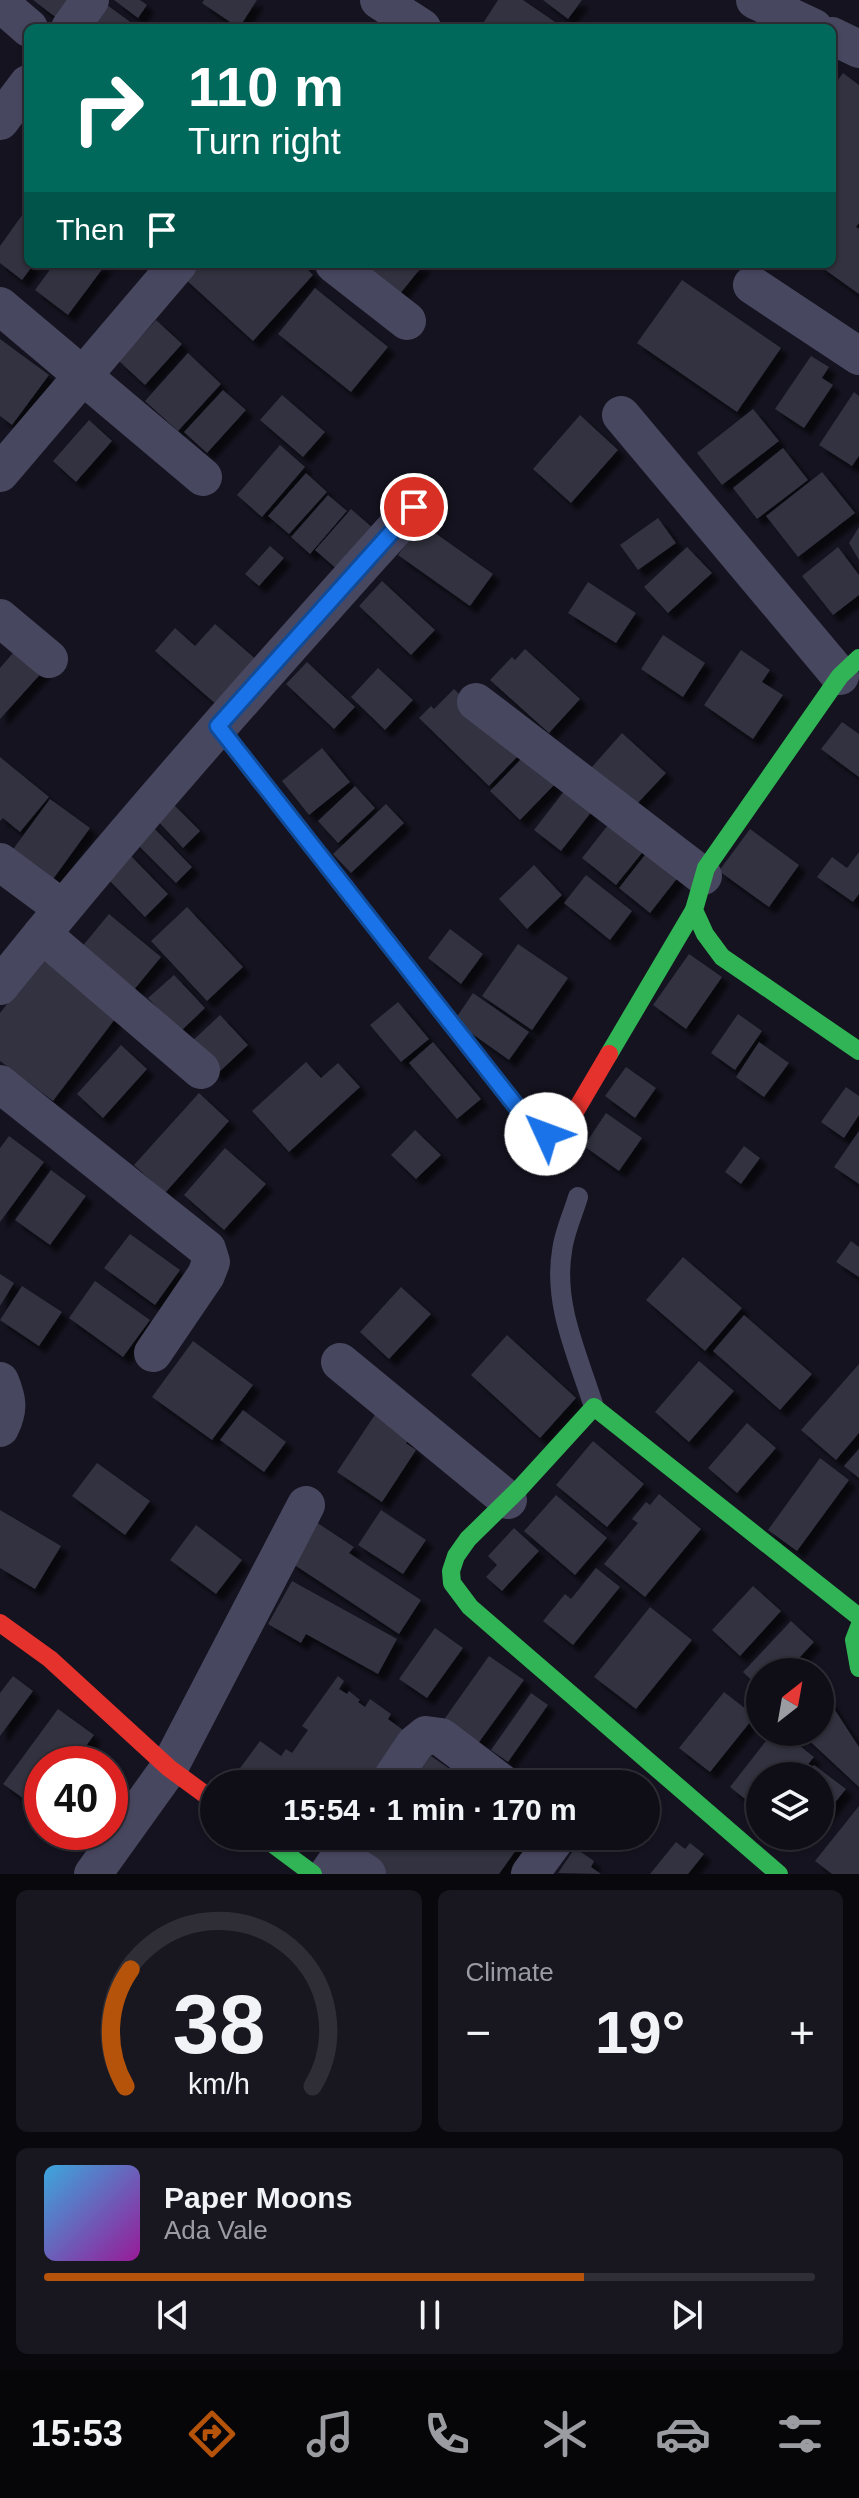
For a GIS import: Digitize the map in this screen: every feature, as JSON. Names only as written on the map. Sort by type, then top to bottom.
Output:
[{"type":"street","points":[[73,24],[90,0]]},
{"type":"street","points":[[0,3],[24,24]]},
{"type":"street","points":[[836,38],[859,49]]},
{"type":"street","points":[[0,121],[24,89]]},
{"type":"street","points":[[0,473],[175,268]]},
{"type":"street","points":[[339,268],[407,321]]},
{"type":"street","points":[[752,285],[859,356]]},
{"type":"street","points":[[0,306],[203,477]]},
{"type":"street","points":[[218,726],[535,1130],[546,1134],[559,1133],[569,1122],[698,893],[706,868],[850,667],[621,415]]},
{"type":"street","points":[[0,986],[218,726],[414,507]]},
{"type":"street","points":[[0,618],[49,659]]},
{"type":"street","points":[[476,702],[698,893],[705,934],[722,957],[859,1051]]},
{"type":"street","points":[[0,862],[52,921],[201,1070]]},
{"type":"street","points":[[0,1084],[207,1249],[211,1262],[206,1275],[153,1353]]},
{"type":"street","points":[[340,1362],[508,1500]]},
{"type":"street","points":[[0,1381],[8,1412],[0,1428]]},
{"type":"street","points":[[779,1874],[455,1592],[450,1580],[451,1566],[457,1552],[594,1407],[859,1617]]},
{"type":"street","points":[[93,1874],[169,1768],[306,1505]]},
{"type":"street","points":[[0,1623],[50,1659],[169,1768],[200,1791]]},
{"type":"street","points":[[859,1627],[854,1640],[859,1668]]},
{"type":"street","points":[[397,1770],[415,1744],[426,1735],[441,1737],[485,1770]]},
{"type":"street","points":[[302,1850],[340,1863]]},
{"type":"street","points":[[530,1874],[547,1850]]},
{"type":"lane","points":[[578,1197],[562,1250],[560,1283],[564,1316],[594,1407]]},
{"type":"building","points":[[33,0],[78,0],[62,22]]},
{"type":"building","points":[[114,0],[140,0],[147,5],[138,18]]},
{"type":"building","points":[[204,0],[257,0],[242,24],[233,24],[202,3]]},
{"type":"building","points":[[498,0],[523,0],[558,24],[483,24]]},
{"type":"building","points":[[543,0],[582,0],[568,19]]},
{"type":"building","points":[[103,2],[133,24],[87,24]]},
{"type":"building","points":[[843,73],[859,85],[859,223],[856,227],[859,229],[859,294],[823,268],[836,268],[836,83]]},
{"type":"building","points":[[24,212],[24,268],[31,268],[22,280],[0,263],[0,246]]},
{"type":"building","points":[[51,268],[103,268],[68,315],[35,290]]},
{"type":"building","points":[[191,268],[306,268],[313,275],[253,341],[183,277]]},
{"type":"building","points":[[367,268],[421,268],[399,295]]},
{"type":"building","points":[[682,280],[781,348],[737,412],[637,343]]},
{"type":"building","points":[[315,288],[388,347],[351,392],[278,334]]},
{"type":"building","points":[[156,320],[182,344],[145,385],[119,361]]},
{"type":"building","points":[[0,339],[49,375],[12,425],[0,416]]},
{"type":"building","points":[[188,353],[221,384],[178,431],[145,401]]},
{"type":"building","points":[[811,356],[829,367],[822,378],[833,385],[804,428],[775,409]]},
{"type":"building","points":[[223,390],[246,410],[207,453],[184,432]]},
{"type":"building","points":[[854,392],[859,396],[859,456],[852,466],[819,445]]},
{"type":"building","points":[[282,395],[325,432],[303,457],[260,420]]},
{"type":"building","points":[[753,409],[779,441],[722,485],[697,453]]},
{"type":"building","points":[[580,415],[618,450],[571,503],[533,469]]},
{"type":"building","points":[[89,420],[112,441],[76,482],[53,461]]},
{"type":"building","points":[[280,445],[305,467],[262,517],[237,495]]},
{"type":"building","points":[[783,448],[808,480],[757,519],[733,488]]},
{"type":"building","points":[[822,472],[855,513],[798,557],[766,516]]},
{"type":"building","points":[[306,473],[327,492],[289,534],[268,516]]},
{"type":"building","points":[[328,495],[347,511],[310,554],[291,537]]},
{"type":"building","points":[[351,509],[374,529],[338,570],[315,550]]},
{"type":"building","points":[[658,518],[676,543],[638,570],[620,545]]},
{"type":"building","points":[[421,523],[493,574],[470,606],[398,555]]},
{"type":"building","points":[[859,527],[859,560],[849,543]]},
{"type":"building","points":[[270,546],[284,558],[259,586],[245,574]]},
{"type":"building","points":[[687,547],[712,573],[668,613],[644,587]]},
{"type":"building","points":[[838,547],[859,575],[859,595],[833,615],[802,576]]},
{"type":"building","points":[[382,581],[435,630],[411,655],[359,606]]},
{"type":"building","points":[[588,582],[636,613],[616,643],[568,613]]},
{"type":"building","points":[[215,624],[257,660],[217,705],[155,651],[175,628],[195,646]]},
{"type":"building","points":[[663,635],[705,663],[683,697],[641,669]]},
{"type":"building","points":[[19,646],[45,669],[0,719],[0,668]]},
{"type":"building","points":[[525,649],[580,699],[549,733],[490,680],[512,657],[515,660]]},
{"type":"building","points":[[741,650],[770,670],[762,682],[783,695],[753,739],[704,705]]},
{"type":"building","points":[[307,662],[355,707],[334,729],[286,684]]},
{"type":"building","points":[[378,668],[413,700],[385,730],[351,697]]},
{"type":"building","points":[[454,689],[521,753],[489,786],[419,718],[431,706],[434,709]]},
{"type":"building","points":[[842,722],[859,734],[859,777],[821,749]]},
{"type":"building","points":[[622,733],[666,773],[634,807],[591,768]]},
{"type":"building","points":[[322,748],[350,782],[309,815],[282,781]]},
{"type":"building","points":[[526,754],[556,783],[520,820],[490,791]]},
{"type":"building","points":[[0,757],[49,797],[20,832],[3,818],[0,821]]},
{"type":"building","points":[[355,786],[375,808],[338,843],[318,821]]},
{"type":"building","points":[[565,790],[592,811],[561,851],[534,830]]},
{"type":"building","points":[[50,799],[90,828],[51,882],[11,852]]},
{"type":"building","points":[[172,803],[200,831],[183,848],[156,819]]},
{"type":"building","points":[[386,804],[404,823],[351,873],[333,854]]},
{"type":"building","points":[[612,820],[646,848],[616,885],[582,858]]},
{"type":"building","points":[[148,822],[192,867],[176,883],[132,839]]},
{"type":"building","points":[[750,829],[799,865],[769,907],[719,871]]},
{"type":"building","points":[[648,851],[679,876],[650,913],[619,888]]},
{"type":"building","points":[[127,852],[168,894],[145,917],[104,875]]},
{"type":"building","points":[[859,852],[859,894],[853,902],[817,877],[832,857],[847,868]]},
{"type":"building","points":[[534,865],[562,895],[527,929],[499,899]]},
{"type":"building","points":[[586,875],[632,911],[610,940],[564,903]]},
{"type":"building","points":[[187,907],[243,967],[207,1001],[151,941]]},
{"type":"building","points":[[109,914],[161,957],[128,997],[76,954]]},
{"type":"building","points":[[450,929],[483,954],[461,984],[428,958]]},
{"type":"building","points":[[518,944],[568,978],[532,1030],[482,996]]},
{"type":"building","points":[[38,948],[121,1011],[53,1101],[0,1061],[0,1013],[32,972]]},
{"type":"building","points":[[689,954],[722,977],[686,1029],[653,1005]]},
{"type":"building","points":[[174,975],[205,1008],[180,1032],[148,998]]},
{"type":"building","points":[[473,993],[529,1032],[509,1060],[454,1021]]},
{"type":"building","points":[[398,1002],[429,1039],[401,1062],[370,1025]]},
{"type":"building","points":[[738,1014],[762,1031],[735,1070],[711,1053]]},
{"type":"building","points":[[220,1015],[248,1045],[216,1075],[188,1045]]},
{"type":"building","points":[[433,1042],[481,1099],[457,1119],[409,1063]]},
{"type":"building","points":[[759,1042],[789,1063],[764,1097],[736,1077]]},
{"type":"building","points":[[121,1045],[147,1069],[103,1118],[77,1094]]},
{"type":"building","points":[[306,1062],[321,1078],[338,1063],[360,1087],[289,1152],[252,1111]]},
{"type":"building","points":[[626,1067],[656,1088],[635,1118],[605,1096]]},
{"type":"building","points":[[846,1087],[859,1096],[859,1115],[844,1138],[821,1122]]},
{"type":"building","points":[[199,1093],[229,1121],[165,1193],[134,1165]]},
{"type":"building","points":[[606,1113],[642,1138],[619,1171],[584,1146]]},
{"type":"building","points":[[415,1130],[441,1155],[416,1179],[391,1155]]},
{"type":"building","points":[[859,1131],[859,1184],[834,1167]]},
{"type":"building","points":[[9,1136],[44,1162],[0,1222],[0,1148]]},
{"type":"building","points":[[744,1146],[760,1158],[741,1184],[725,1172]]},
{"type":"building","points":[[225,1148],[266,1184],[224,1230],[184,1195]]},
{"type":"building","points":[[51,1170],[86,1196],[50,1245],[15,1220]]},
{"type":"building","points":[[130,1234],[180,1270],[155,1305],[104,1268]]},
{"type":"building","points":[[851,1241],[859,1247],[859,1277],[836,1262]]},
{"type":"building","points":[[683,1257],[742,1308],[705,1351],[646,1300]]},
{"type":"building","points":[[0,1274],[14,1283],[0,1306]]},
{"type":"building","points":[[95,1281],[150,1320],[123,1357],[69,1318]]},
{"type":"building","points":[[22,1286],[62,1312],[39,1346],[0,1320]]},
{"type":"building","points":[[401,1287],[431,1314],[389,1359],[360,1332]]},
{"type":"building","points":[[744,1315],[812,1374],[780,1410],[713,1351]]},
{"type":"building","points":[[507,1335],[576,1398],[540,1438],[471,1375]]},
{"type":"building","points":[[193,1341],[253,1385],[212,1440],[152,1397]]},
{"type":"building","points":[[699,1361],[734,1391],[689,1442],[655,1412]]},
{"type":"building","points":[[859,1364],[859,1433],[836,1460],[801,1430]]},
{"type":"building","points":[[243,1410],[286,1442],[264,1472],[220,1440]]},
{"type":"building","points":[[376,1413],[411,1437],[406,1443],[416,1450],[382,1502],[337,1472]]},
{"type":"building","points":[[747,1423],[776,1448],[737,1493],[708,1468]]},
{"type":"building","points":[[593,1441],[644,1484],[607,1527],[556,1485]]},
{"type":"building","points":[[859,1449],[859,1478],[844,1466]]},
{"type":"building","points":[[820,1458],[849,1480],[797,1551],[768,1530]]},
{"type":"building","points":[[97,1463],[150,1501],[125,1535],[72,1496]]},
{"type":"building","points":[[659,1494],[701,1529],[645,1597],[604,1564],[638,1523],[632,1519],[646,1502],[650,1505]]},
{"type":"building","points":[[556,1495],[607,1538],[575,1575],[524,1531]]},
{"type":"building","points":[[0,1510],[61,1546],[35,1589],[0,1568]]},
{"type":"building","points":[[381,1510],[426,1540],[403,1574],[358,1545]]},
{"type":"building","points":[[316,1522],[354,1547],[349,1553],[421,1600],[399,1634],[290,1562]]},
{"type":"building","points":[[196,1525],[242,1560],[216,1594],[170,1560]]},
{"type":"building","points":[[514,1528],[539,1551],[502,1591],[486,1577],[497,1565],[488,1556]]},
{"type":"building","points":[[596,1568],[620,1587],[573,1645],[543,1621],[565,1594],[571,1599]]},
{"type":"building","points":[[292,1581],[397,1639],[378,1674],[306,1634],[301,1643],[268,1624]]},
{"type":"building","points":[[753,1586],[781,1611],[740,1656],[712,1630]]},
{"type":"building","points":[[650,1607],[692,1640],[636,1709],[594,1677]]},
{"type":"building","points":[[791,1621],[814,1642],[799,1658],[756,1658]]},
{"type":"building","points":[[435,1628],[463,1648],[427,1698],[399,1679]]},
{"type":"building","points":[[489,1656],[524,1680],[477,1745],[443,1721]]},
{"type":"building","points":[[13,1676],[33,1691],[0,1736],[0,1693]]},
{"type":"building","points":[[338,1676],[344,1681],[339,1689],[347,1694],[349,1691],[365,1707],[370,1699],[391,1714],[388,1719],[403,1730],[375,1770],[239,1770],[260,1741],[281,1756],[286,1749],[292,1753],[308,1730],[302,1726]]},
{"type":"building","points":[[724,1692],[746,1709],[746,1727],[710,1772],[679,1748]]},
{"type":"building","points":[[531,1693],[548,1705],[508,1762],[491,1750]]},
{"type":"building","points":[[58,1709],[94,1735],[86,1746],[31,1746]]},
{"type":"building","points":[[834,1709],[859,1747],[859,1787],[815,1746],[834,1746]]},
{"type":"building","points":[[762,1746],[800,1746],[814,1757],[810,1762],[750,1762]]},
{"type":"building","points":[[424,1751],[451,1770],[410,1770]]},
{"type":"building","points":[[24,1755],[24,1799],[3,1784]]},
{"type":"building","points":[[746,1767],[746,1800],[730,1787]]},
{"type":"building","points":[[834,1780],[846,1789],[834,1804]]},
{"type":"building","points":[[859,1806],[859,1874],[832,1874],[815,1861],[824,1850],[834,1850],[834,1837]]},
{"type":"building","points":[[676,1842],[685,1849],[690,1843],[704,1854],[688,1874],[650,1874]]},
{"type":"building","points":[[516,1850],[499,1874],[385,1874],[353,1851]]},
{"type":"building","points":[[574,1850],[578,1850],[594,1861],[591,1867],[601,1874],[558,1873]]},
{"type":"traffic: fast","points":[[859,658],[840,676],[706,868],[694,910],[705,934],[722,957],[859,1051]]},
{"type":"traffic: fast","points":[[609,1054],[694,910]]},
{"type":"traffic: fast","points":[[779,1874],[470,1607],[452,1583],[451,1571],[456,1556],[468,1539],[520,1488],[594,1407],[859,1617]]},
{"type":"traffic: fast","points":[[859,1627],[854,1640],[859,1668]]},
{"type":"traffic: fast","points":[[281,1850],[313,1874]]},
{"type":"traffic: slow","points":[[218,726],[416,979]]},
{"type":"traffic: jam","points":[[416,979],[535,1130],[546,1134],[559,1133],[569,1122],[609,1054]]},
{"type":"traffic: jam","points":[[0,1623],[50,1659],[169,1768],[200,1791]]},
{"type":"route","points":[[414,507],[218,726],[535,1130],[546,1134]]}]
